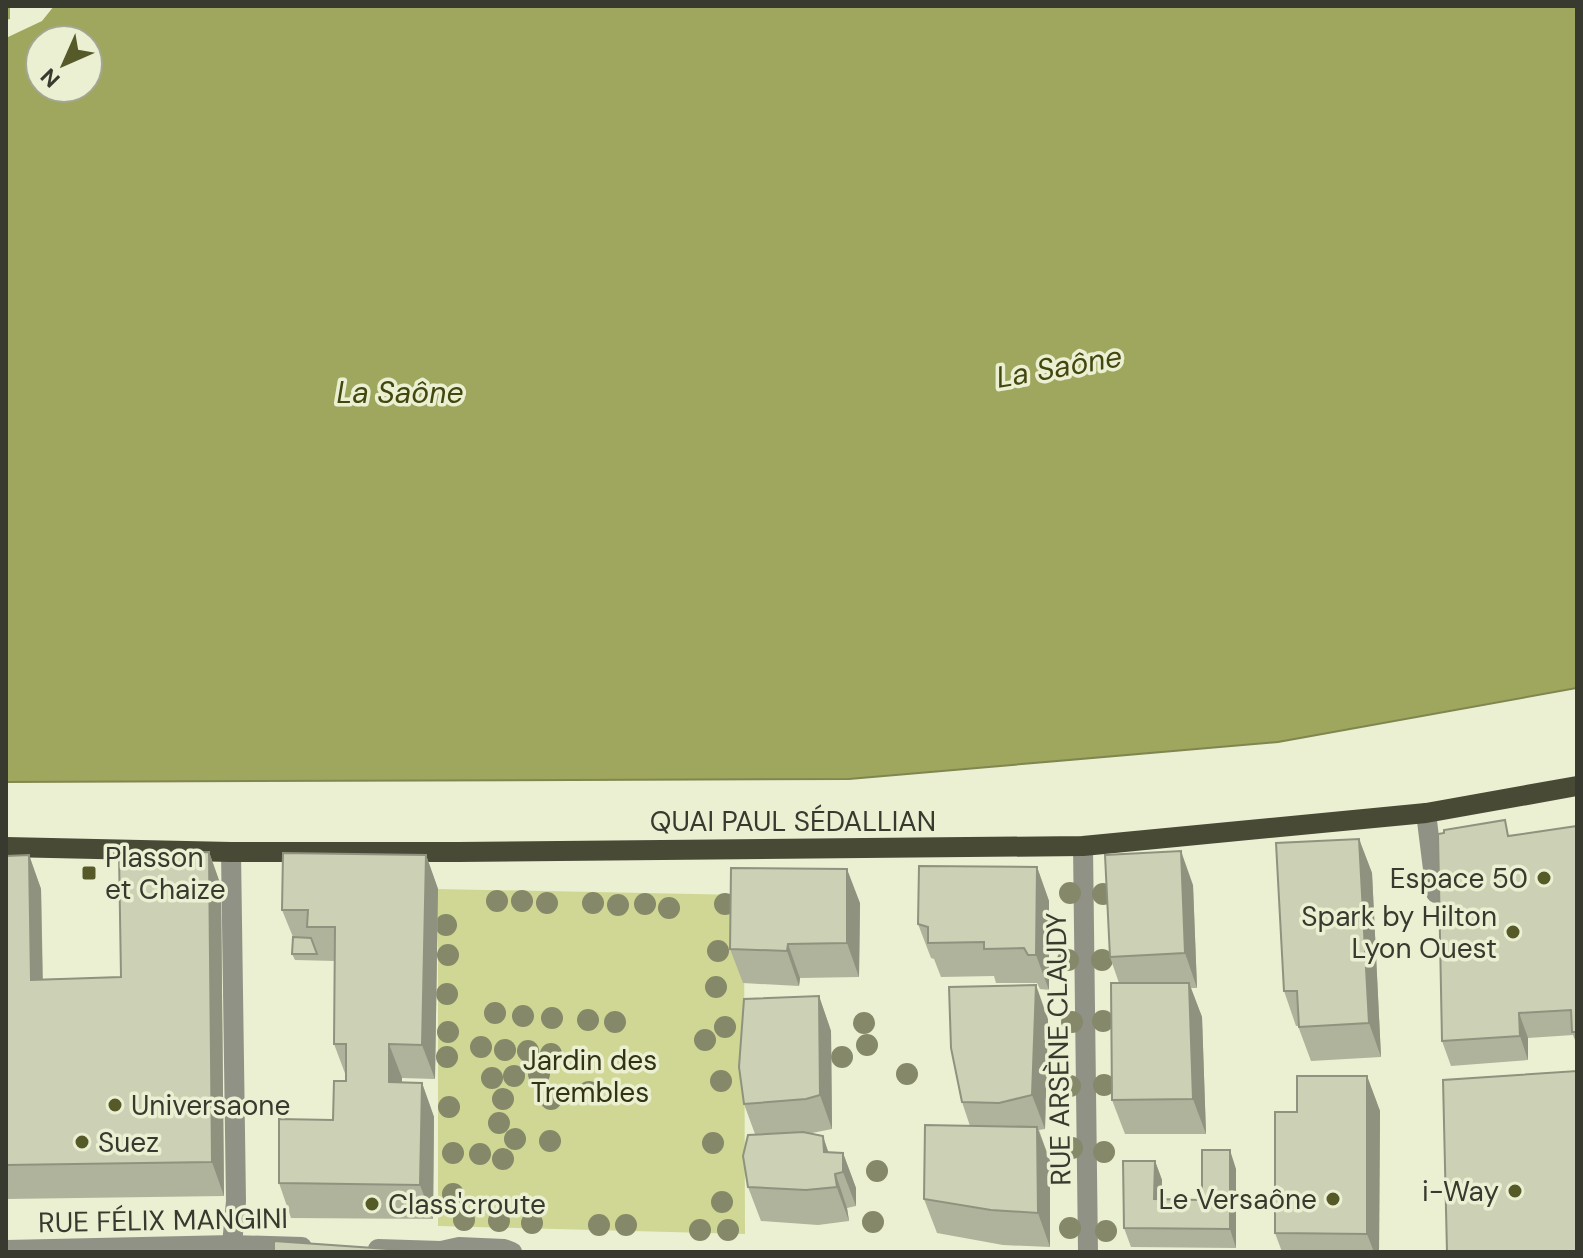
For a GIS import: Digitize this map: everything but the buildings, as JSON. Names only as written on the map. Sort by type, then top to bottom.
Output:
[{"type":"main road","name":"QUAI PAUL SÉDALLIAN","points":[[6,847],[231,852],[474,852],[1083,846],[1426,813],[1577,786]]},
{"type":"street","points":[[1426,813],[1436,893]]},
{"type":"street","name":"RUE ARSÈNE CLAUDY","points":[[1083,846],[1088,1252]]},
{"type":"street","points":[[231,852],[236,1201],[232,1245]]},
{"type":"street","name":"RUE FÉLIX MANGINI","points":[[6,1250],[232,1245],[326,1248]]},
{"type":"street","points":[[358,1248],[441,1251],[459,1247],[512,1252]]},
{"type":"green space","name":"Jardin des Trembles","points":[[438,889],[744,895],[745,1234],[438,1226]]},
{"type":"water","name":"La Saône","points":[[6,6],[1577,6],[1577,688],[1278,742],[849,779],[6,782]]},
{"type":"pier","points":[[10,6],[54,6],[42,21],[24,24],[24,30],[6,38],[6,20],[10,19]]},
{"type":"place","name":"Plasson et Chaize","points":[[89,873]]},
{"type":"place","name":"Espace 50","points":[[1544,878]]},
{"type":"place","name":"Spark by Hilton Lyon Ouest","points":[[1513,932]]},
{"type":"place","name":"Universaone","points":[[115,1105]]},
{"type":"place","name":"Suez","points":[[82,1142]]},
{"type":"place","name":"i-Way","points":[[1515,1191]]},
{"type":"place","name":"Le Versaône","points":[[1333,1199]]},
{"type":"place","name":"Class'croute","points":[[372,1204]]}]
